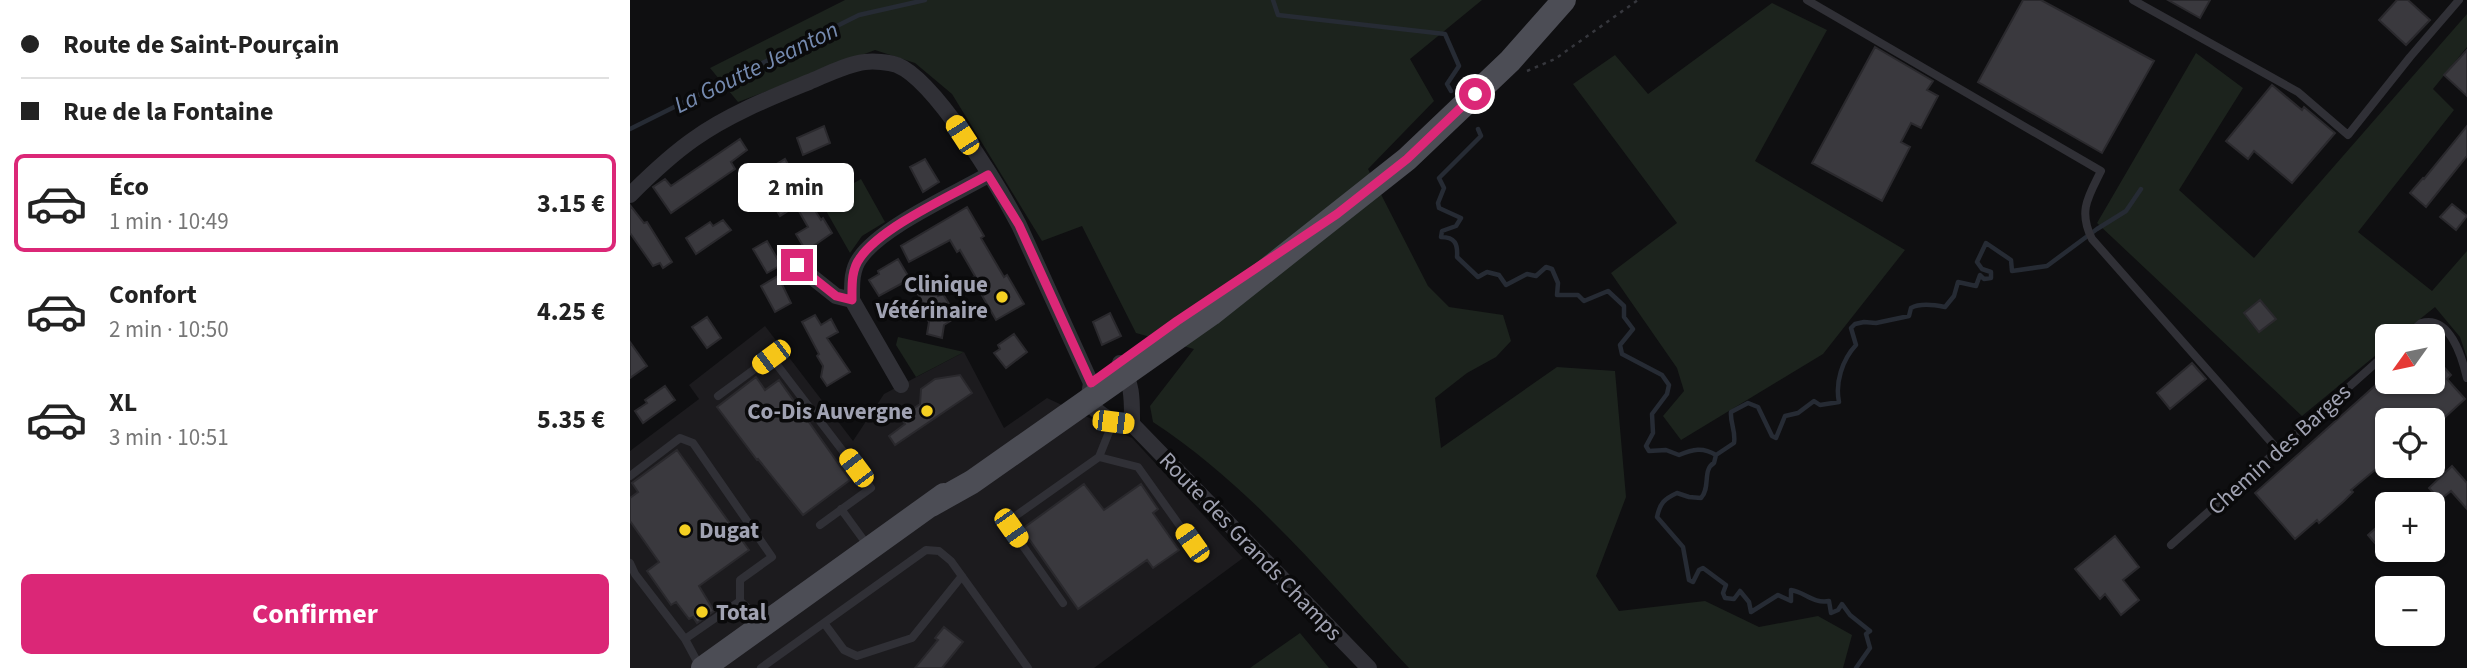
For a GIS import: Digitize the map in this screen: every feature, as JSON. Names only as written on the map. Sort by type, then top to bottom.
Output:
[{"type":"main road","points":[[702,668],[931,505],[1033,424],[1090,392],[1123,368],[1211,314],[1407,159],[1510,61],[1564,0]]},
{"type":"street","points":[[630,195],[695,138],[746,108],[863,62],[897,65],[916,78],[950,115],[1019,225],[1097,412],[1113,422],[1132,424],[1132,390],[1123,368]]},
{"type":"street","points":[[901,385],[852,300],[852,278],[858,259],[879,236],[988,175]]},
{"type":"street","points":[[797,265],[836,296],[852,300]]},
{"type":"street","name":"Route des Grands Champs","points":[[1132,424],[1359,665]]},
{"type":"lane","points":[[1807,0],[2101,171],[2084,209],[2085,226],[2092,239],[2279,451]]},
{"type":"lane","points":[[2133,0],[2298,92],[2348,135],[2459,0]]},
{"type":"lane","points":[[2420,324],[2438,324]]},
{"type":"lane","points":[[2445,330],[2450,334],[2463,361],[2467,378]]},
{"type":"lane","points":[[718,396],[771,357],[871,488],[820,525]]},
{"type":"lane","name":"Chemin des Barges","points":[[2171,545],[2375,364]]},
{"type":"lane","points":[[1063,603],[1011,528],[1014,516],[1099,457],[1113,422]]},
{"type":"lane","points":[[630,476],[680,438],[693,443],[772,557],[740,580],[740,601],[765,624]]},
{"type":"lane","points":[[1099,457],[1138,467],[1192,543]]},
{"type":"lane","points":[[841,509],[870,548]]},
{"type":"lane","points":[[761,668],[926,550],[939,551],[951,561],[1028,668]]},
{"type":"lane","points":[[630,564],[685,639],[702,668]]},
{"type":"lane","points":[[824,623],[844,650],[857,656],[912,638],[962,576]]},
{"type":"lane","points":[[685,639],[740,601]]},
{"type":"path","points":[[1517,71],[1530,71],[1555,59],[1638,0]]},
{"type":"shaded area","points":[[845,0],[1482,0],[1410,59],[1434,101],[1368,169],[1428,286],[1449,307],[1503,315],[1511,341],[1496,357],[1467,373],[1435,398],[1441,448],[1557,367],[1615,371],[1626,497],[1596,576],[1619,611],[1705,601],[1759,627],[1818,616],[1852,635],[1843,668],[1409,668],[1319,569],[1256,505],[1189,448],[1153,422],[1150,406],[1194,349],[1136,333],[1082,226],[1042,241],[952,94],[915,63],[875,50],[738,102],[710,68]]},
{"type":"shaded area","points":[[1772,3],[1827,30],[1755,161],[1905,250],[1823,354],[1681,440],[1663,416],[1684,391],[1677,368],[1611,273],[1677,223],[1573,84],[1615,55],[1648,94]]},
{"type":"shaded area","points":[[2467,14],[2467,47],[2433,89],[2454,110],[2358,232],[2432,291],[2467,251],[2467,358],[2460,337],[2435,307],[2414,324],[2375,324],[2375,356],[2302,416],[2097,223],[2196,53],[2243,88],[2179,190],[2254,258]]},
{"type":"shaded area","points":[[861,179],[885,222],[862,236],[850,253],[821,202]]},
{"type":"shaded area","points":[[765,326],[853,441],[884,394],[964,352],[1004,428],[1047,398],[1132,438],[1243,558],[1094,668],[630,668],[630,451],[699,399],[689,385]]},
{"type":"shaded area","points":[[898,337],[964,352],[916,377],[896,345]]},
{"type":"shaded area","points":[[1300,633],[1329,668],[1250,668]]},
{"type":"building","points":[[2023,0],[2041,0],[2154,61],[2102,153],[1978,82]]},
{"type":"building","points":[[2168,0],[2210,0],[2200,18]]},
{"type":"building","points":[[2397,0],[2408,0],[2430,20],[2406,45],[2379,20]]},
{"type":"building","points":[[1875,47],[1933,81],[1927,90],[1938,96],[1921,128],[1911,123],[1901,142],[1910,147],[1882,201],[1812,163]]},
{"type":"building","points":[[2467,50],[2467,96],[2444,75]]},
{"type":"building","points":[[2272,85],[2335,133],[2292,183],[2254,151],[2248,159],[2226,141]]},
{"type":"building","points":[[824,126],[830,143],[803,155],[797,138]]},
{"type":"building","points":[[2467,126],[2467,156],[2426,207],[2410,193]]},
{"type":"building","points":[[740,139],[747,150],[731,162],[735,169],[671,213],[653,187],[665,179],[671,186]]},
{"type":"building","points":[[785,159],[821,220],[823,218],[832,233],[806,251],[796,234],[808,227],[796,206],[780,216],[757,176]]},
{"type":"building","points":[[925,159],[939,182],[923,192],[910,167]]},
{"type":"building","points":[[2452,204],[2467,216],[2456,230],[2440,217]]},
{"type":"building","points":[[630,205],[644,223],[647,222],[672,262],[663,268],[660,263],[653,266],[630,233]]},
{"type":"building","points":[[967,207],[984,236],[981,238],[1024,304],[996,320],[972,278],[975,276],[960,250],[957,252],[950,240],[909,262],[901,246]]},
{"type":"building","points":[[723,220],[731,230],[696,254],[686,238],[710,222],[713,226]]},
{"type":"building","points":[[767,241],[781,265],[767,273],[753,249]]},
{"type":"building","points":[[898,259],[910,279],[879,296],[869,280]]},
{"type":"building","points":[[778,276],[791,303],[775,312],[761,286]]},
{"type":"building","points":[[932,285],[938,296],[943,294],[957,317],[944,325],[942,338],[927,334],[929,322],[920,307],[924,305],[918,294]]},
{"type":"building","points":[[2260,300],[2276,319],[2259,332],[2244,313]]},
{"type":"building","points":[[1110,313],[1121,336],[1102,345],[1093,322]]},
{"type":"building","points":[[815,315],[821,325],[831,319],[838,332],[827,338],[850,372],[827,386],[821,377],[823,366],[817,356],[819,354],[802,322]]},
{"type":"building","points":[[707,317],[721,338],[707,348],[692,327]]},
{"type":"building","points":[[1014,334],[1027,352],[1006,368],[994,353],[1000,349],[998,345]]},
{"type":"building","points":[[630,342],[647,366],[630,378]]},
{"type":"building","points":[[2192,363],[2206,379],[2170,409],[2157,393]]},
{"type":"building","points":[[2445,368],[2451,375],[2447,379],[2465,399],[2445,417],[2445,408],[2375,408],[2375,470],[2319,523],[2317,520],[2295,539],[2255,493],[2375,386],[2375,394],[2445,394]]},
{"type":"building","name":"Co-Dis Auvergne","points":[[960,375],[972,393],[895,445],[889,436],[905,424],[901,417],[920,404],[921,389],[935,379]]},
{"type":"building","points":[[756,377],[765,390],[779,380],[850,480],[803,515],[717,407]]},
{"type":"building","points":[[665,386],[675,400],[643,423],[635,411]]},
{"type":"building","name":"Dugat","points":[[677,450],[749,550],[699,586],[714,611],[697,623],[693,617],[689,619],[676,602],[671,605],[647,571],[659,562],[630,521],[630,498],[638,492],[632,483]]},
{"type":"building","points":[[2452,466],[2467,483],[2467,509],[2451,491],[2445,496],[2445,492],[2433,492],[2429,488],[2439,478],[2445,478],[2445,473]]},
{"type":"building","points":[[1084,484],[1104,510],[1141,484],[1158,509],[1153,513],[1179,550],[1153,568],[1147,560],[1078,609],[1022,529]]},
{"type":"building","points":[[2375,529],[2375,543],[2368,535]]},
{"type":"building","points":[[2115,536],[2139,567],[2123,580],[2139,600],[2121,615],[2105,594],[2100,599],[2075,569]]},
{"type":"building","points":[[944,627],[963,642],[942,668],[915,668],[938,640],[935,638]]},
{"type":"waterway","name":"La Goutte Jeanton","points":[[630,129],[859,15],[925,0]]},
{"type":"waterway","name":"La Goutte Jeanton","points":[[1273,0],[1278,15],[1445,34],[1459,66],[1447,84],[1451,91]]},
{"type":"waterway","name":"La Goutte Jeanton","points":[[1478,129],[1481,136],[1439,178],[1444,188],[1438,203],[1439,208],[1461,218],[1456,226],[1442,231],[1441,237],[1455,242],[1457,257],[1478,277],[1487,272],[1499,275],[1506,285],[1527,274],[1536,276],[1546,267],[1552,269],[1558,283],[1557,295],[1578,295],[1584,301],[1608,291],[1624,306],[1624,317],[1633,329],[1620,345],[1622,354],[1662,375],[1669,385],[1667,394],[1652,414],[1653,433],[1646,446],[1649,451],[1666,450],[1679,455],[1702,450],[1716,455]]},
{"type":"waterway","points":[[1716,455],[1734,443],[1731,412],[1748,403],[1758,407],[1772,436],[1776,438],[1785,416],[1798,413],[1814,401],[1820,405],[1839,402],[1841,372],[1856,345],[1851,328],[1855,324],[1909,316],[1911,308],[1919,305],[1945,307],[1954,296],[1958,282],[1976,286],[1980,275],[1984,279],[1991,278],[1991,272],[1982,269],[1977,262],[1986,243],[2011,260],[2012,271],[2047,266],[2126,211],[2141,189]]},
{"type":"waterway","name":"La Goutte Jeanton","points":[[1716,455],[1708,470],[1706,489],[1701,498],[1677,493],[1663,502],[1657,517],[1683,547],[1689,580],[1693,582],[1703,568],[1726,585],[1723,593],[1725,598],[1734,599],[1740,591],[1749,602],[1751,612],[1778,595],[1791,601],[1791,590],[1818,601],[1829,601],[1831,613],[1838,610],[1842,604],[1850,615],[1870,631],[1866,634],[1870,648],[1856,668]]},
{"type":"place","name":"Clinique Vétérinaire","points":[[1002,297]]},
{"type":"place","name":"Co-Dis Auvergne","points":[[927,411]]},
{"type":"place","name":"Dugat","points":[[685,530]]},
{"type":"place","name":"Total","points":[[702,612]]},
{"type":"route","points":[[797,265],[836,296],[852,300],[852,278],[858,259],[879,236],[988,175],[1019,225],[1091,383],[1177,321],[1337,214],[1407,159],[1475,94]]}]
